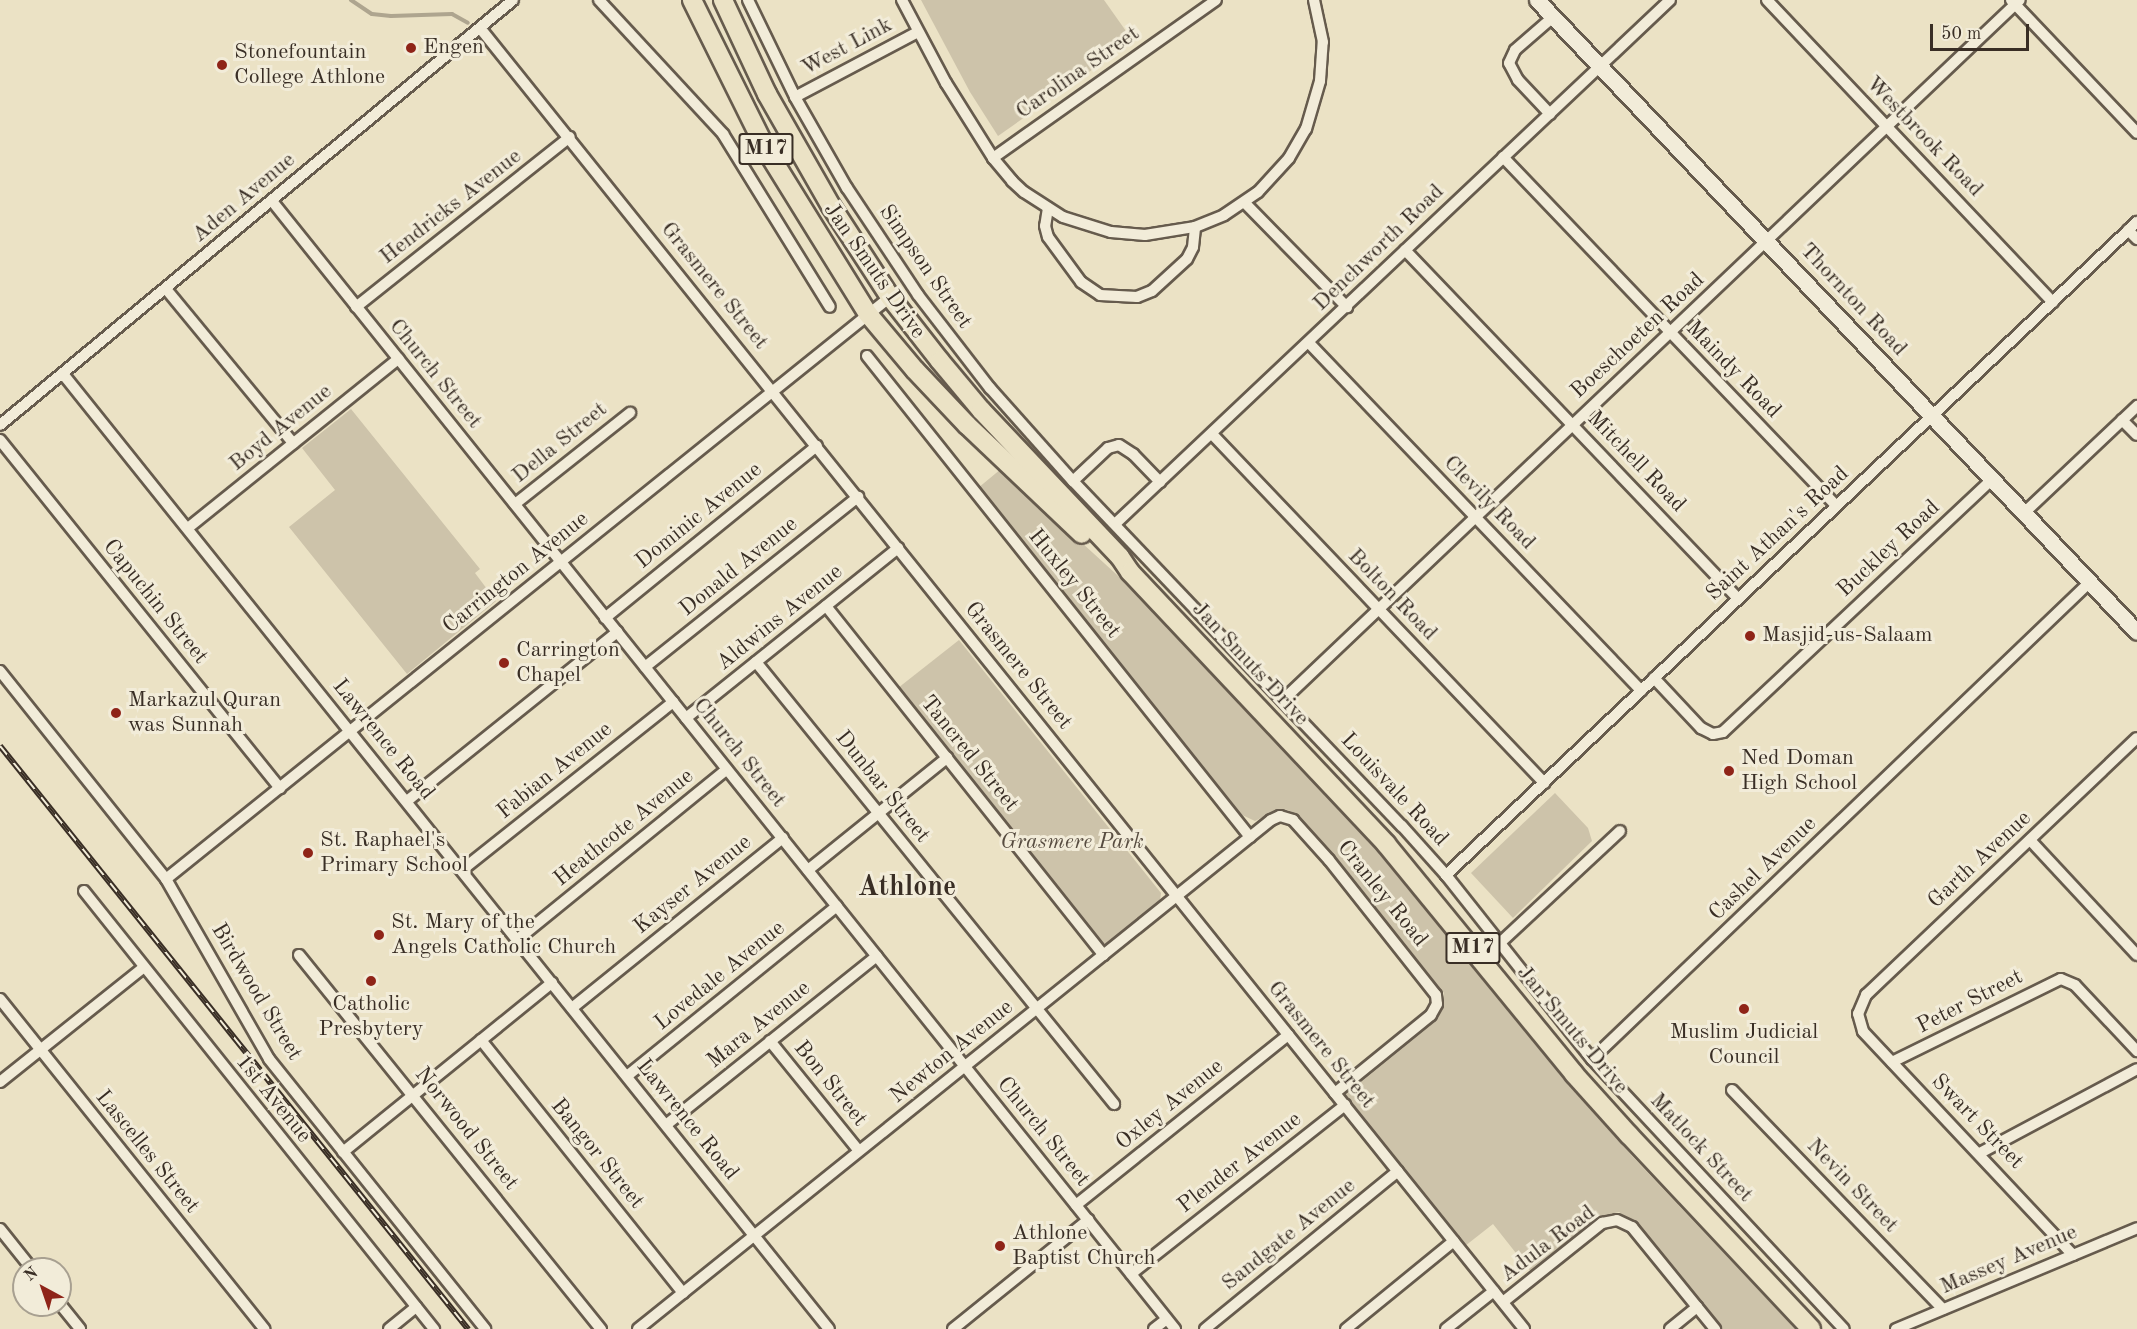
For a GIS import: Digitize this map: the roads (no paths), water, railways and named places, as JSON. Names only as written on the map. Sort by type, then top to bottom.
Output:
[{"type":"main road","name":"Jan Smuts Drive","points":[[692,0],[767,151],[868,314],[915,370],[967,425],[1113,563],[1130,572]]},
{"type":"main road","name":"Jan Smuts Drive","points":[[723,0],[798,151],[890,297],[981,410],[1386,844],[1574,1074],[1629,1136],[1811,1329]]},
{"type":"street","name":"Aden Avenue","points":[[0,425],[513,0]]},
{"type":"street","points":[[599,0],[723,134],[830,307]]},
{"type":"street","name":"Simpson Street","points":[[748,0],[795,97],[847,188],[918,295],[990,388],[1115,524]]},
{"type":"street","points":[[902,0],[918,32],[993,158],[1024,192],[1048,208],[1080,224],[1119,233],[1145,235],[1195,227],[1245,203],[1289,158],[1306,129],[1315,105],[1320,81],[1323,42],[1314,0]]},
{"type":"street","name":"Carolina Street","points":[[993,158],[1216,0]]},
{"type":"street","name":"Thornton Road","points":[[1537,0],[2137,632]]},
{"type":"street","name":"Denchworth Road","points":[[1115,524],[1670,0]]},
{"type":"street","name":"Westbrook Road","points":[[1767,0],[2053,302]]},
{"type":"street","points":[[2015,1],[2137,133]]},
{"type":"street","name":"Boeschoeten Road","points":[[1283,700],[1767,241],[2015,1]]},
{"type":"street","points":[[1550,114],[1518,80],[1509,63],[1515,50],[1553,17]]},
{"type":"street","name":"Grasmere Street","points":[[480,28],[570,137],[1524,1329]]},
{"type":"street","name":"West Link","points":[[795,97],[918,32]]},
{"type":"street","name":"Hendricks Avenue","points":[[356,307],[570,137]]},
{"type":"street","name":"Maindy Road","points":[[1503,157],[1836,506]]},
{"type":"street","name":"Church Street","points":[[272,201],[1175,1329]]},
{"type":"street","points":[[1245,203],[1347,307]]},
{"type":"street","points":[[1048,208],[1045,226],[1048,237],[1081,282],[1100,295],[1137,297],[1152,291],[1187,259],[1193,247],[1195,227]]},
{"type":"street","name":"Saint Athan's Road","points":[[1446,875],[2137,222]]},
{"type":"street","points":[[2128,230],[2137,239]]},
{"type":"street","name":"Mitchell Road","points":[[1405,250],[1738,598]]},
{"type":"street","points":[[166,289],[293,443]]},
{"type":"street","name":"Carrington Avenue","points":[[166,879],[890,297]]},
{"type":"street","name":"Clevily Road","points":[[1309,343],[1641,691]]},
{"type":"street","name":"Huxley Street","points":[[867,356],[1250,837]]},
{"type":"street","name":"Boyd Avenue","points":[[188,528],[398,359]]},
{"type":"street","name":"Lawrence Road","points":[[63,374],[829,1329]]},
{"type":"street","points":[[2024,513],[2137,406]]},
{"type":"street","name":"Della Street","points":[[515,504],[630,413]]},
{"type":"street","points":[[2122,420],[2137,435]]},
{"type":"street","name":"Bolton Road","points":[[1212,434],[1544,783]]},
{"type":"street","name":"Capuchin Street","points":[[0,440],[280,788]]},
{"type":"street","points":[[1073,480],[1108,448],[1119,445],[1133,454],[1160,482]]},
{"type":"street","name":"Dominic Avenue","points":[[605,618],[817,446]]},
{"type":"street","name":"Buckley Road","points":[[1654,678],[1701,728],[1713,734],[1723,732],[1992,479]]},
{"type":"street","name":"Donald Avenue","points":[[645,667],[858,497]]},
{"type":"street","name":"Louisvale Road","points":[[1115,524],[1446,875]]},
{"type":"street","name":"Aldwins Avenue","points":[[686,718],[898,548]]},
{"type":"street","name":"Cashel Avenue","points":[[1592,1059],[2090,582]]},
{"type":"street","name":"Tancred Street","points":[[826,606],[1104,955]]},
{"type":"street","points":[[407,801],[617,632]]},
{"type":"street","name":"Dunbar Street","points":[[756,662],[1114,1104]]},
{"type":"street","name":"Birdwood Street","points":[[0,671],[166,879],[269,1059],[485,1329]]},
{"type":"street","name":"Fabian Avenue","points":[[462,870],[673,702]]},
{"type":"street","name":"Garth Avenue","points":[[1857,1014],[1866,995],[2137,738]]},
{"type":"street","points":[[808,870],[947,758]]},
{"type":"street","name":"Heathcote Avenue","points":[[518,939],[727,770]]},
{"type":"street","name":"Newton Avenue","points":[[638,1329],[1275,817],[1284,816],[1293,820]]},
{"type":"street","name":"Cranley Road","points":[[1293,820],[1329,860],[1436,995],[1437,1004],[1431,1015],[1335,1093]]},
{"type":"street","points":[[1500,943],[1620,831]]},
{"type":"street","name":"Kayser Avenue","points":[[572,1008],[783,838]]},
{"type":"street","points":[[2030,840],[2137,954]]},
{"type":"street","name":"Matlock Street","points":[[1446,875],[1592,1059],[1844,1329]]},
{"type":"street","name":"1st Avenue","points":[[84,891],[143,968],[434,1329]]},
{"type":"street","name":"Lovedale Avenue","points":[[627,1076],[837,906]]},
{"type":"street","name":"Norwood Street","points":[[299,954],[601,1329]]},
{"type":"street","name":"Mara Avenue","points":[[666,1125],[877,956]]},
{"type":"street","points":[[0,1082],[143,968]]},
{"type":"street","name":"Peter Street","points":[[1892,1062],[2056,980],[2066,980],[2075,985],[2137,1051]]},
{"type":"street","points":[[343,1152],[552,983]]},
{"type":"street","name":"Lascelles Street","points":[[0,999],[264,1329]]},
{"type":"street","name":"Swart Street","points":[[1857,1014],[1863,1031],[1980,1153],[2073,1255]]},
{"type":"street","name":"Oxley Avenue","points":[[1076,1205],[1288,1035]]},
{"type":"street","name":"Bangor Street","points":[[481,1040],[683,1293]]},
{"type":"street","name":"Bon Street","points":[[771,1041],[859,1151]]},
{"type":"street","points":[[1980,1153],[2137,1069]]},
{"type":"street","name":"Nevin Street","points":[[1732,1090],[1943,1309]]},
{"type":"street","name":"Plender Avenue","points":[[1131,1274],[1345,1105]]},
{"type":"street","name":"Sandgate Avenue","points":[[1205,1329],[1398,1171]]},
{"type":"street","points":[[953,1329],[1089,1220]]},
{"type":"street","name":"Adula Road","points":[[1503,1302],[1602,1223],[1617,1220],[1632,1227],[1697,1307]]},
{"type":"street","name":"Massey Avenue","points":[[1896,1329],[2137,1228]]},
{"type":"street","points":[[0,1229],[22,1257]]},
{"type":"street","points":[[1346,1329],[1454,1241]]},
{"type":"street","points":[[1446,1329],[1494,1291]]},
{"type":"street","points":[[389,1329],[416,1307]]},
{"type":"street","points":[[1670,1329],[1697,1307],[1715,1329]]},
{"type":"street","points":[[70,1317],[80,1329]]},
{"type":"street","points":[[1155,1329],[1167,1319]]},
{"type":"waterway","points":[[351,0],[372,14],[391,16],[452,14],[468,23]]},
{"type":"railway","points":[[0,746],[468,1329]]},
{"type":"place","name":"Engen","points":[[411,48]]},
{"type":"place","name":"Stonefountain College Athlone","points":[[222,65]]},
{"type":"place","name":"Masjid-us-Salaam","points":[[1750,636]]},
{"type":"place","name":"Carrington Chapel","points":[[504,663]]},
{"type":"place","name":"Markazul Quran was Sunnah","points":[[116,713]]},
{"type":"place","name":"Ned Doman High School","points":[[1729,771]]},
{"type":"place","name":"St. Raphael's Primary School","points":[[308,853]]},
{"type":"place","name":"St. Mary of the Angels Catholic Church","points":[[379,935]]},
{"type":"place","name":"Catholic Presbytery","points":[[371,981]]},
{"type":"place","name":"Muslim Judicial Council","points":[[1744,1009]]},
{"type":"place","name":"Athlone Baptist Church","points":[[1000,1246]]},
{"type":"district","name":"Athlone","points":[[907,888]]},
{"type":"park label","name":"Grasmere Park","points":[[1072,843]]}]
